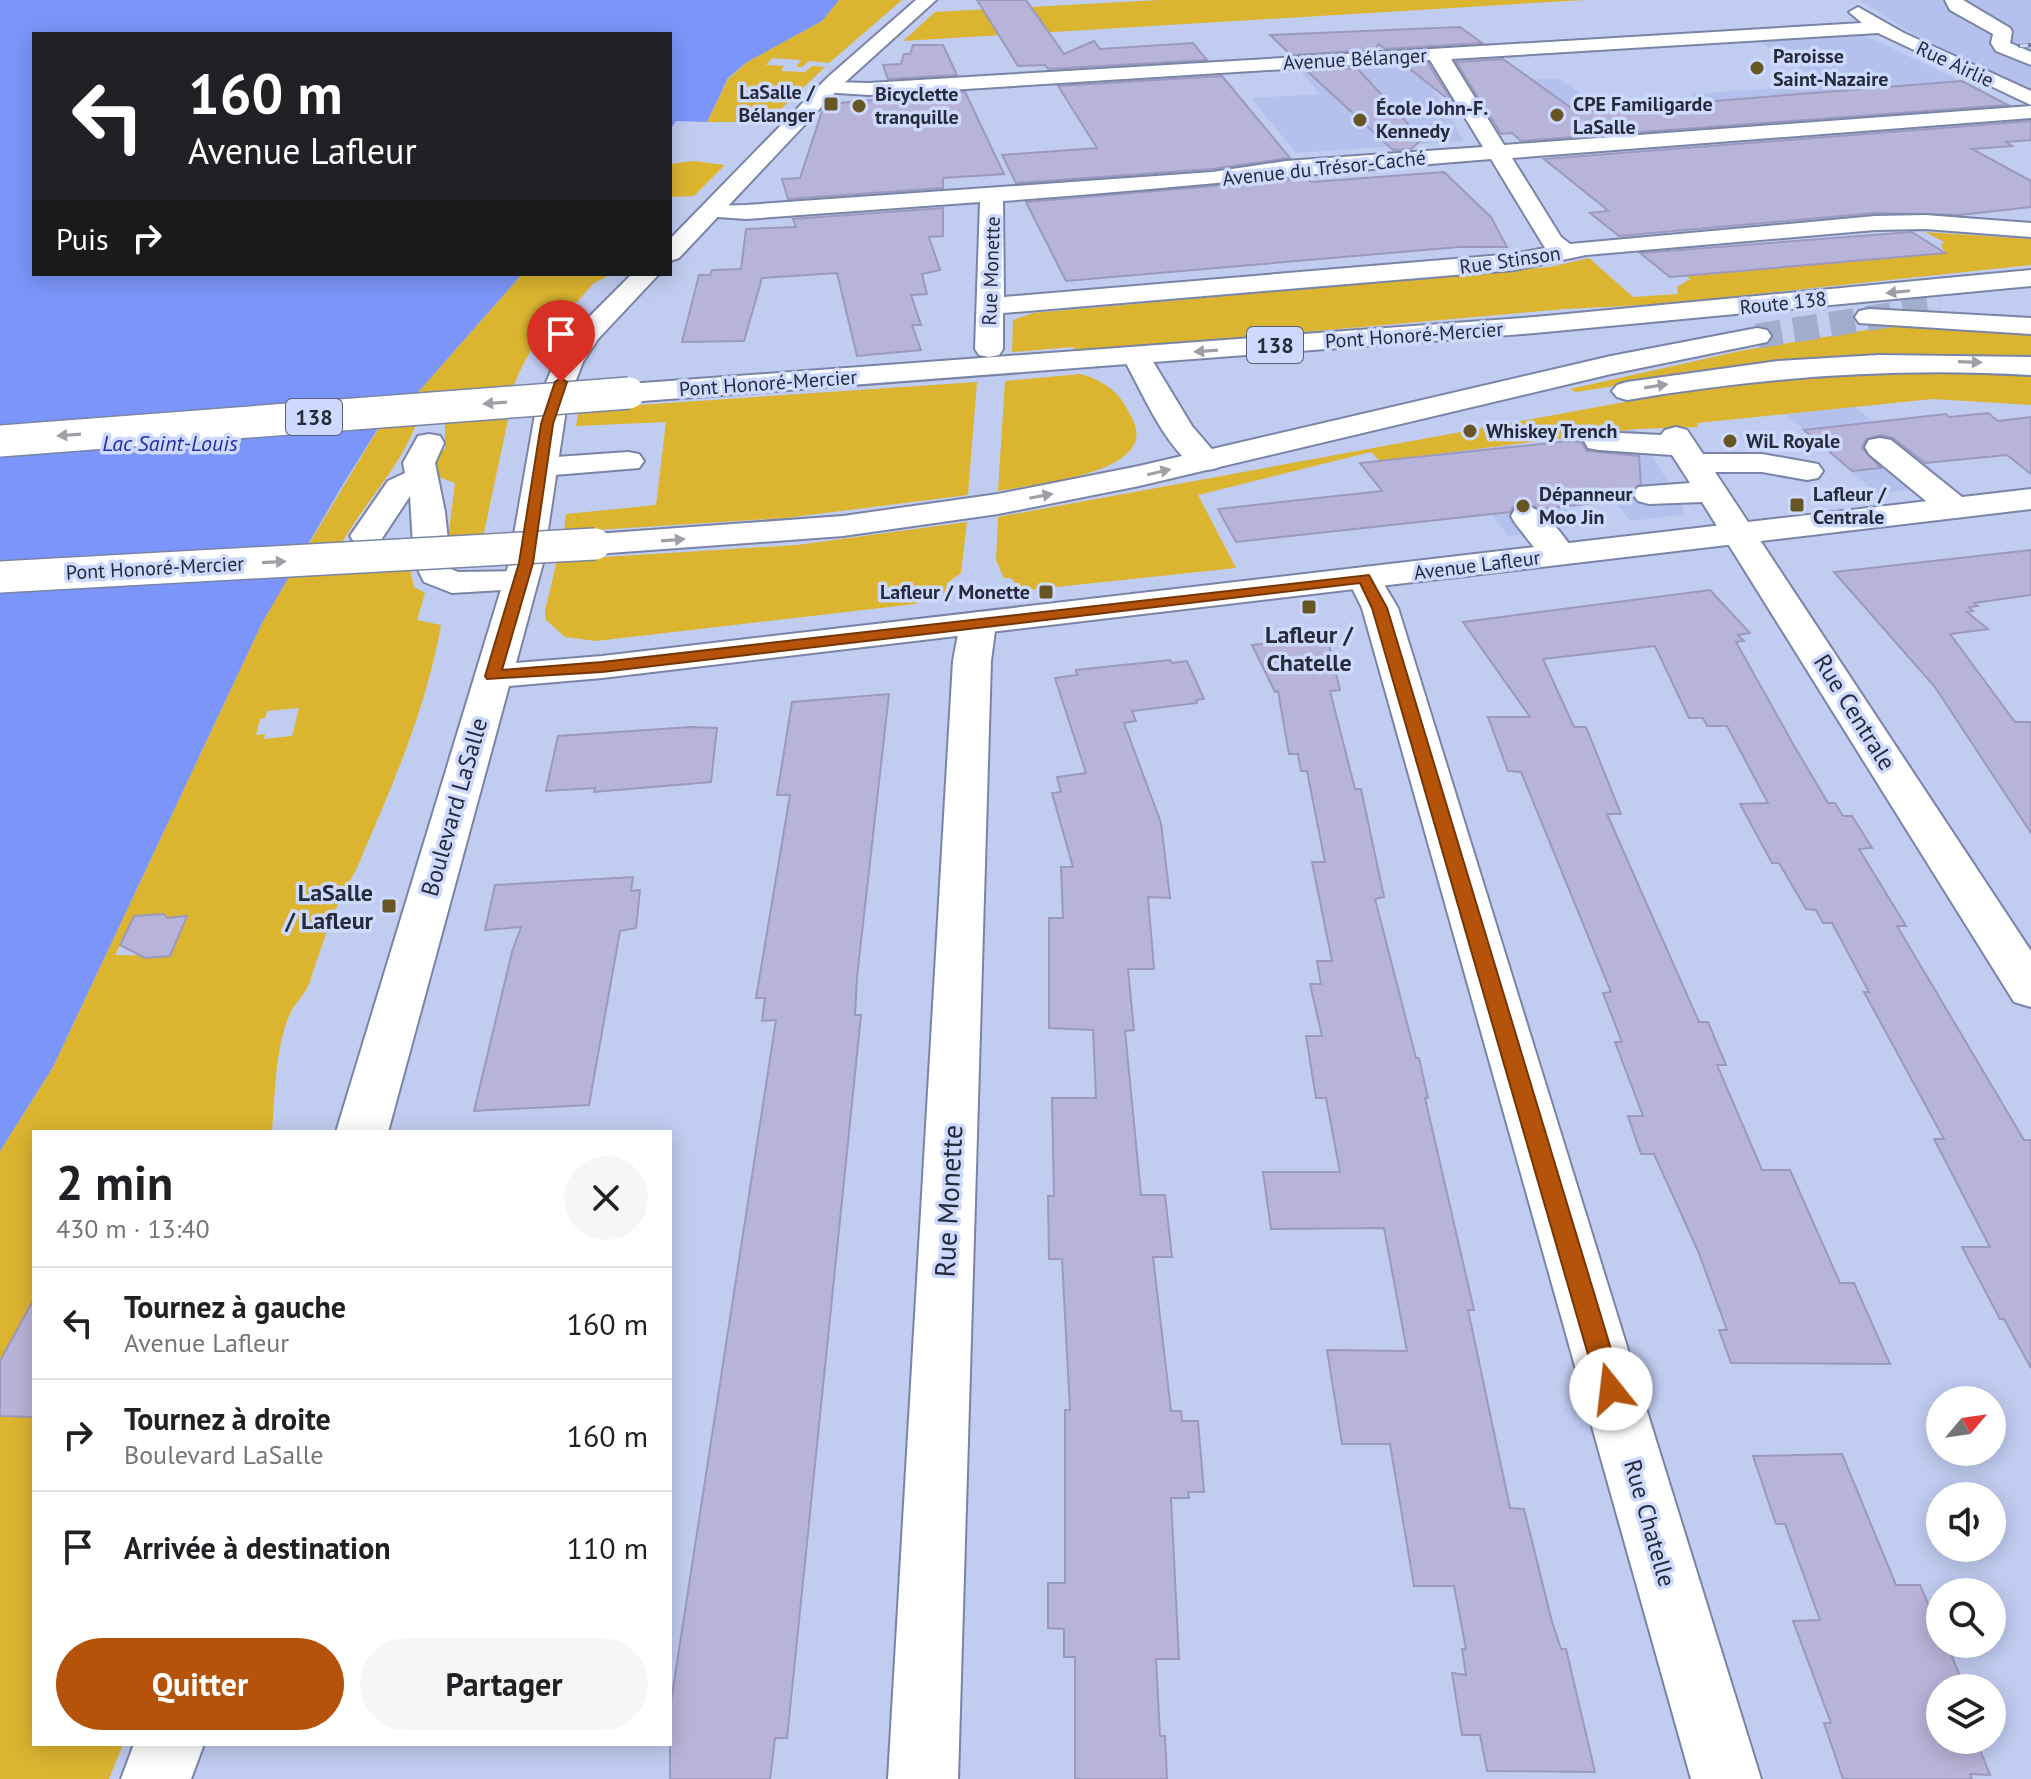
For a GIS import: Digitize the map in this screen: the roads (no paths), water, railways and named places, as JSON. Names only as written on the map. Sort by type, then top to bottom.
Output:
[{"type":"main road","points":[[672,251],[829,88],[886,33],[927,0]]},
{"type":"main road","name":"Rue Airlie","points":[[1839,0],[1881,27],[2031,99]]},
{"type":"main road","points":[[1954,0],[1956,6],[2003,32],[2001,45],[2028,56]]},
{"type":"main road","name":"Avenue Bélanger","points":[[829,88],[869,89],[1881,27]]},
{"type":"main road","points":[[1435,54],[1443,62],[1552,242],[1566,252]]},
{"type":"main road","points":[[1948,61],[2028,56]]},
{"type":"main road","name":"Avenue du Trésor-Caché","points":[[712,211],[746,212],[1223,178],[1275,169],[2031,112]]},
{"type":"main road","name":"Rue Monette","points":[[989,349],[993,209],[990,195]]},
{"type":"main road","name":"Rue Stinson","points":[[989,306],[1514,262],[1607,246],[1890,222],[2031,230]]},
{"type":"main road","name":"Boulevard LaSalle","points":[[363,1130],[520,581],[552,403],[569,362],[601,318],[644,276]]},
{"type":"main road","name":"Route 138","points":[[1535,325],[2031,278]]},
{"type":"main road","points":[[1940,307],[2031,295]]},
{"type":"main road","points":[[1535,325],[1866,317],[2031,326]]},
{"type":"main road","name":"Pont Honoré-Mercier","points":[[0,441],[1535,325]]},
{"type":"main road","name":"Route 138","points":[[1354,425],[1611,365],[1757,336]]},
{"type":"main road","points":[[1136,356],[1179,430],[1206,461]]},
{"type":"main road","points":[[1354,425],[1579,399],[1736,373],[1801,366],[1915,361],[2031,366]]},
{"type":"main road","name":"Pont Honoré-Mercier","points":[[0,577],[595,544],[843,526],[983,506],[1206,461],[1354,425]]},
{"type":"main road","points":[[1599,441],[1684,448],[1807,471]]},
{"type":"main road","points":[[429,443],[420,458],[429,512],[431,562],[436,575],[452,583],[520,581]]},
{"type":"main road","name":"Rue Centrale","points":[[1684,448],[2031,989]]},
{"type":"main road","points":[[542,467],[628,461]]},
{"type":"main road","points":[[1881,461],[1941,510]]},
{"type":"main road","points":[[367,536],[399,488],[422,477]]},
{"type":"main road","points":[[1649,494],[1711,492]]},
{"type":"main road","name":"Avenue Lafleur","points":[[493,676],[602,667],[2031,499]]},
{"type":"main road","points":[[1527,516],[1560,555]]},
{"type":"main road","name":"Rue Chatelle","points":[[1364,578],[1380,608],[1726,1779]]},
{"type":"main road","name":"Rue Monette","points":[[923,1779],[972,661],[978,623]]},
{"type":"main road","points":[[156,1779],[168,1746]]},
{"type":"water","name":"Lac Saint-Louis","points":[[0,0],[839,0],[822,21],[747,62],[728,78],[707,122],[676,121],[672,127],[672,32],[32,32],[32,276],[520,276],[412,399],[395,401],[342,486],[262,623],[53,1067],[0,1151]]},
{"type":"tunnel","points":[[1757,336],[1940,307]]},
{"type":"railway","points":[[2020,46],[2031,45]]},
{"type":"place","name":"Paroisse Saint-Nazaire","points":[[1757,68]]},
{"type":"place","name":"LaSalle / Bélanger","points":[[831,104]]},
{"type":"place","name":"Bicyclette tranquille","points":[[859,106]]},
{"type":"place","name":"CPE Familigarde LaSalle","points":[[1557,115]]},
{"type":"place","name":"École John-F. Kennedy","points":[[1360,120]]},
{"type":"place","name":"Whiskey Trench","points":[[1470,431]]},
{"type":"place","name":"WiL Royale","points":[[1730,441]]},
{"type":"place","name":"Lafleur / Centrale","points":[[1797,505]]},
{"type":"place","name":"Dépanneur Moo Jin","points":[[1523,506]]},
{"type":"place","name":"Lafleur / Monette","points":[[1046,592]]},
{"type":"place","name":"Lafleur / Chatelle","points":[[1309,607]]},
{"type":"place","name":"LaSalle / Lafleur","points":[[389,906]]}]
